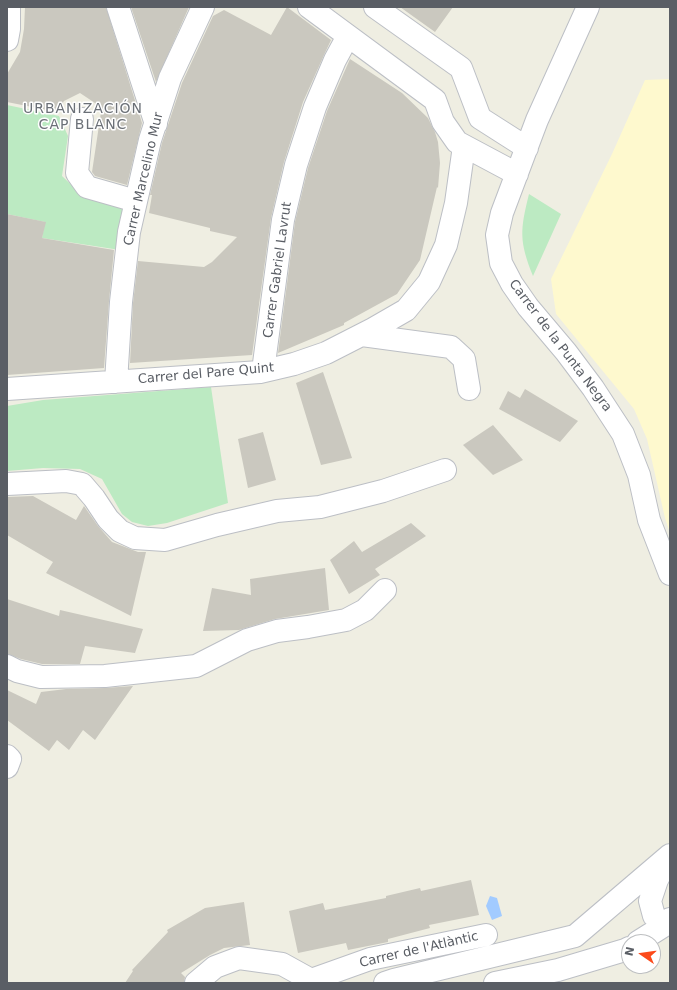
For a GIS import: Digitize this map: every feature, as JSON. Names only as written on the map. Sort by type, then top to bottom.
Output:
[{"type":"street","points":[[7,40],[9,29],[9,7]]},
{"type":"street","points":[[118,7],[156,124]]},
{"type":"street","name":"Carrer Marcelino Mur","points":[[116,382],[121,302],[129,232],[150,140],[170,78],[203,7]]},
{"type":"street","points":[[309,7],[435,100],[443,122],[457,142],[517,174]]},
{"type":"street","points":[[375,7],[461,68],[480,118],[526,148]]},
{"type":"street","name":"Carrer de la Punta Negra","points":[[588,7],[537,120],[502,213],[497,235],[501,263],[512,284],[528,307],[566,352],[593,388],[623,434],[639,475],[649,520],[670,574]]},
{"type":"street","name":"Carrer Gabriel Lavrut","points":[[263,371],[283,220],[296,165],[315,107],[335,60],[348,36]]},
{"type":"street","points":[[82,119],[77,173],[87,187],[136,201]]},
{"type":"street","name":"Carrer del Pare Quint","points":[[7,389],[263,371],[294,364],[326,353],[362,335],[406,310],[428,282],[446,245],[456,203],[464,146]]},
{"type":"street","points":[[362,335],[450,347],[464,359],[468,389]]},
{"type":"street","points":[[7,484],[66,480],[82,484],[94,498],[108,519],[120,531],[135,538],[165,540],[217,525],[277,511],[320,507],[383,490],[445,470]]},
{"type":"street","points":[[7,666],[17,671],[41,677],[105,676],[196,666],[247,640],[277,631],[346,620],[365,610],[385,590]]},
{"type":"street","points":[[7,756],[10,759],[7,767]]},
{"type":"street","points":[[668,922],[654,916],[650,900],[657,880],[670,856]]},
{"type":"street","points":[[385,983],[575,936],[670,856]]},
{"type":"street","points":[[650,934],[668,922]]},
{"type":"street","name":"Carrer de l'Atlàntic","points":[[310,981],[370,959],[486,935]]},
{"type":"street","points":[[495,983],[558,970],[621,951]]},
{"type":"street","points":[[196,983],[215,966],[239,958],[282,964],[310,981]]},
{"type":"street","points":[[538,974],[571,983]]},
{"type":"green space","points":[[7,105],[59,116],[68,136],[62,176],[82,195],[127,207],[120,250],[42,238],[45,222],[7,214]]},
{"type":"green space","points":[[529,194],[561,214],[533,276],[525,253],[522,235]]},
{"type":"green space","points":[[211,387],[228,503],[167,523],[148,526],[132,522],[122,514],[102,479],[80,469],[43,468],[7,471],[7,406],[43,400]]},
{"type":"sand","points":[[670,79],[670,533],[665,518],[647,439],[634,409],[556,314],[551,279],[612,154],[645,80]]},
{"type":"water","points":[[490,896],[497,898],[502,916],[492,920],[486,906]]},
{"type":"building","points":[[25,7],[106,7],[142,123],[127,185],[95,176],[92,172],[101,112],[95,103],[80,93],[64,101],[57,112],[7,102],[7,74],[20,52],[24,29]]},
{"type":"building","points":[[131,7],[189,7],[156,82]]},
{"type":"building","points":[[287,7],[331,40],[303,102],[284,162],[271,218],[252,355],[130,363],[133,303],[138,261],[204,267],[212,262],[237,237],[210,231],[210,228],[149,213],[152,195],[150,195],[162,143],[182,83],[213,16],[224,10],[271,35]]},
{"type":"building","points":[[400,7],[453,7],[435,32]]},
{"type":"building","points":[[350,59],[402,93],[428,118],[438,142],[440,163],[438,188],[437,187],[420,260],[397,294],[344,323],[344,325],[278,353],[295,222],[308,168],[327,111]]},
{"type":"building","points":[[7,214],[46,222],[42,238],[114,250],[104,368],[7,375]]},
{"type":"building","points":[[323,372],[352,458],[321,465],[296,383]]},
{"type":"building","points":[[525,389],[578,421],[560,442],[499,409],[508,391],[520,398]]},
{"type":"building","points":[[493,425],[523,460],[493,475],[463,445]]},
{"type":"building","points":[[263,432],[276,480],[248,488],[238,439]]},
{"type":"building","points":[[33,496],[76,520],[84,506],[98,526],[112,542],[138,552],[146,552],[131,616],[46,573],[53,562],[7,535],[7,497]]},
{"type":"building","points":[[411,523],[426,536],[375,569],[380,575],[349,594],[330,560],[354,541],[362,552]]},
{"type":"building","points":[[325,568],[329,610],[275,619],[239,630],[203,631],[212,588],[251,595],[250,579]]},
{"type":"building","points":[[7,599],[59,616],[60,610],[143,629],[135,653],[85,646],[80,664],[42,664],[7,654]]},
{"type":"building","points":[[133,686],[95,740],[83,730],[69,750],[57,740],[49,751],[7,720],[7,690],[36,704],[41,692],[66,689]]},
{"type":"building","points":[[471,880],[479,915],[429,925],[430,928],[388,939],[388,942],[348,950],[346,943],[298,953],[289,911],[323,903],[325,910],[386,898],[386,896],[420,888],[421,891]]},
{"type":"building","points":[[244,902],[250,945],[224,948],[210,955],[181,973],[185,977],[184,983],[125,983],[133,971],[132,970],[168,932],[167,930],[205,908]]},
{"type":"district","name":"URBANIZACIÓN CAP BLANC","points":[[83,118]]}]
